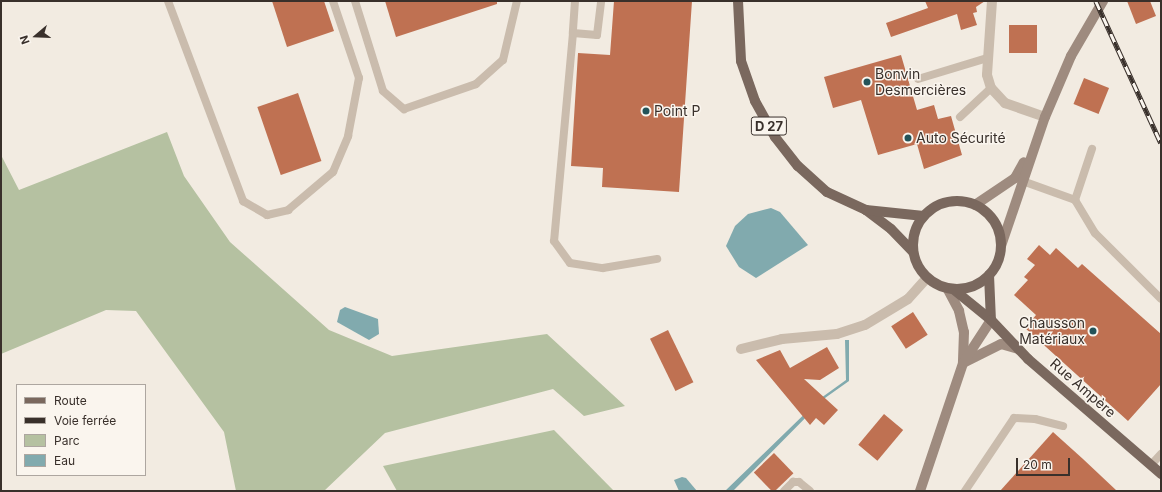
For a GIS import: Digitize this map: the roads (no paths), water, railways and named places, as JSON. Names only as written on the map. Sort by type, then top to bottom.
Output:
[{"type":"main road","name":"D 27","points":[[738,1],[742,61],[755,101],[775,137],[798,166],[827,192],[866,210],[892,229],[914,252]]},
{"type":"main road","points":[[1001,246],[994,222],[975,205],[948,202],[924,216],[913,240],[914,252],[927,278],[950,289],[979,284],[989,275],[999,256],[1019,180],[1045,117],[1071,56],[1103,1]]},
{"type":"main road","points":[[975,205],[1019,180]]},
{"type":"main road","name":"D 27","points":[[866,210],[924,216]]},
{"type":"main road","points":[[920,491],[963,363],[991,320],[989,275]]},
{"type":"main road","points":[[950,289],[959,311],[964,332],[963,363]]},
{"type":"main road","name":"Rue Ampère","points":[[950,289],[991,320],[1018,349],[1161,474]]},
{"type":"main road","points":[[963,363],[1001,344],[1018,349]]},
{"type":"street","points":[[992,1],[987,58],[987,74],[991,88],[1005,103],[1045,117]]},
{"type":"street","points":[[741,349],[782,339],[837,334],[865,326],[908,299],[927,278]]},
{"type":"lane","points":[[168,1],[243,201],[267,215],[288,210],[333,172],[348,136],[359,78],[334,1]]},
{"type":"lane","points":[[355,1],[383,91],[404,109],[476,84],[503,60],[516,1]]},
{"type":"lane","points":[[575,1],[554,241],[570,263],[603,268],[657,258]]},
{"type":"lane","points":[[573,33],[597,35],[601,1]]},
{"type":"lane","points":[[918,79],[987,58]]},
{"type":"lane","points":[[960,117],[991,88]]},
{"type":"lane","points":[[1076,200],[1092,149]]},
{"type":"lane","points":[[1019,180],[1076,200],[1095,233],[1161,299]]},
{"type":"lane","points":[[965,491],[1014,418],[1035,419],[1063,426]]},
{"type":"lane","points":[[1151,465],[1161,454]]},
{"type":"lane","points":[[784,491],[793,482],[799,482],[810,491]]},
{"type":"water","points":[[771,208],[780,212],[808,245],[756,278],[739,267],[726,246],[735,226],[748,214]]},
{"type":"water","points":[[345,307],[378,319],[379,334],[369,340],[337,322],[340,310]]},
{"type":"water","points":[[845,340],[849,340],[849,381],[825,398],[733,491],[725,491],[821,398],[846,380]]},
{"type":"water","points":[[682,477],[686,478],[697,491],[679,491],[674,480]]},
{"type":"railway","points":[[1096,1],[1161,143]]},
{"type":"place","name":"Bonvin Desmercières","points":[[867,82]]},
{"type":"place","name":"Point P","points":[[646,111]]},
{"type":"place","name":"Auto Sécurité","points":[[908,138]]},
{"type":"place","name":"Chausson Matériaux","points":[[1093,331]]}]
